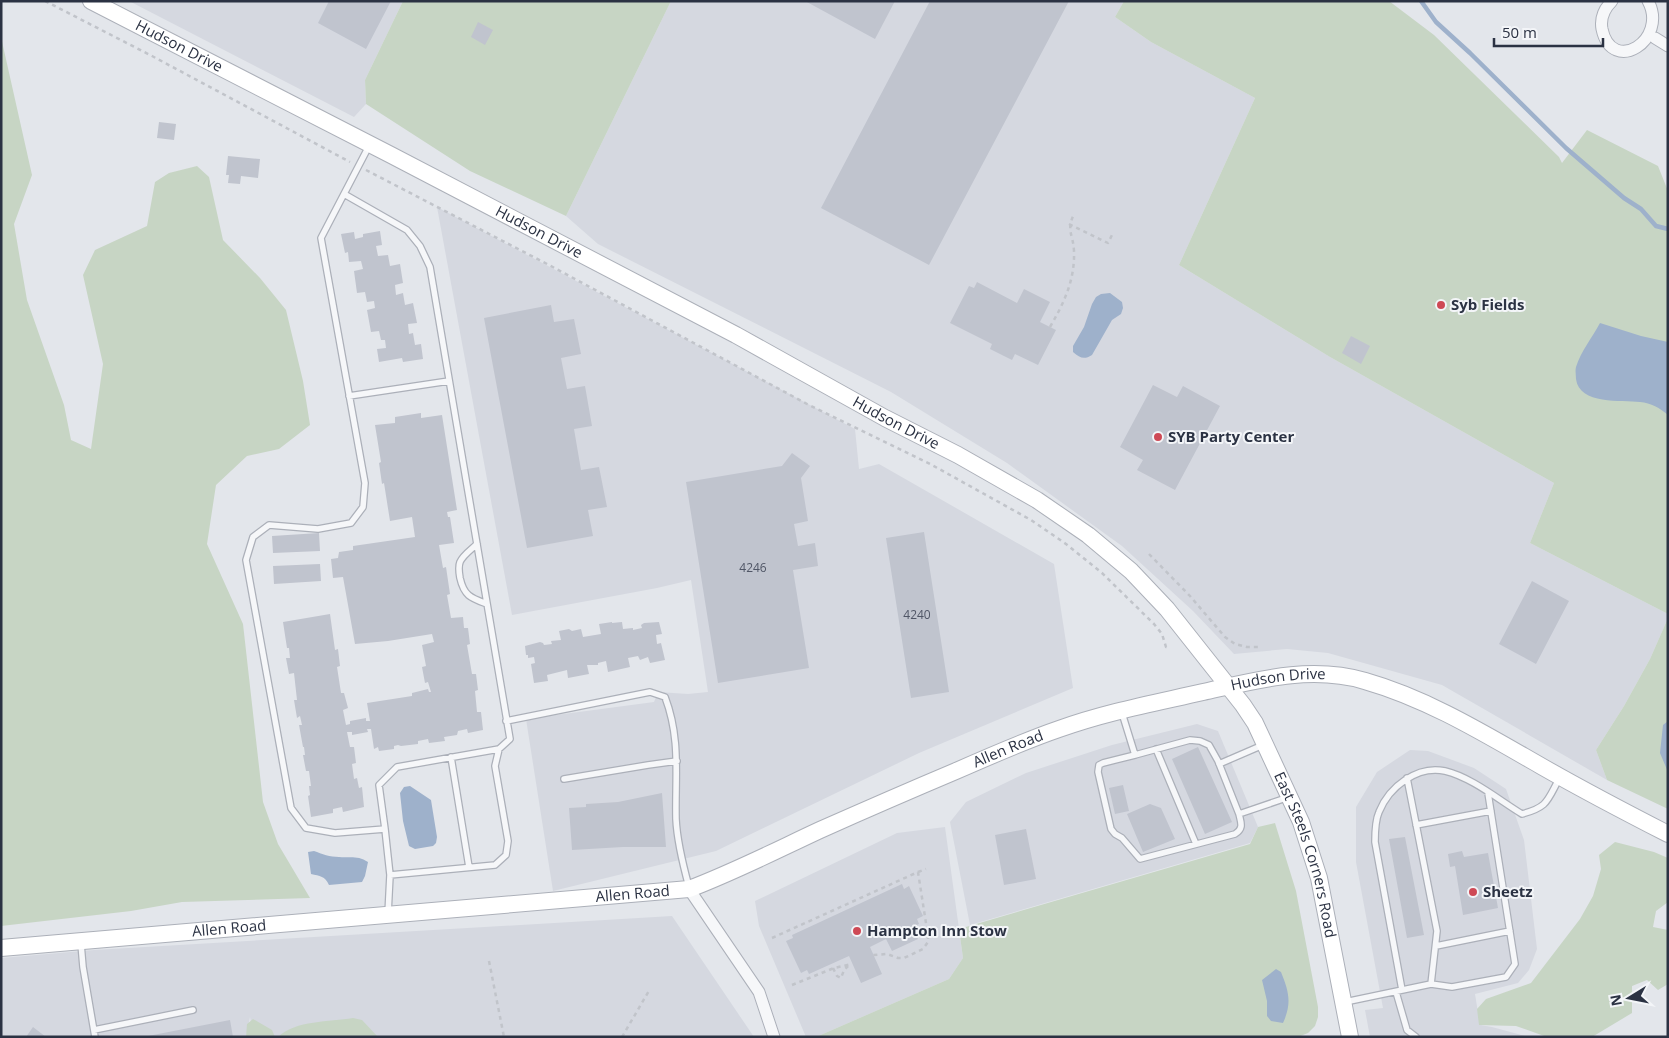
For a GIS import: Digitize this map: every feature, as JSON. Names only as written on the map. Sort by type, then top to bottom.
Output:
[{"type":"street","name":"Hudson Drive","points":[[91,1],[736,335],[1037,500],[1088,535],[1131,571],[1167,609],[1228,686],[1298,673],[1322,673],[1366,681],[1411,697],[1467,724],[1668,834]]},
{"type":"street","points":[[1612,1],[1606,7],[1602,16],[1603,32],[1612,46],[1619,50],[1635,52],[1643,49],[1655,38],[1658,29],[1658,19],[1655,10],[1648,1]]},
{"type":"street","points":[[1655,38],[1668,46]]},
{"type":"street","name":"Allen Road","points":[[1,948],[689,889],[713,880],[838,822],[1061,728],[1122,711],[1228,686]]},
{"type":"street","name":"East Steels Corners Road","points":[[1228,686],[1244,705],[1255,723],[1302,822],[1319,878],[1350,1037]]},
{"type":"street","points":[[689,889],[758,992],[774,1037]]},
{"type":"lane","points":[[370,144],[321,238],[365,483],[363,507],[352,523],[318,529],[269,525],[253,537],[246,560],[291,808],[306,828],[335,832],[385,829]]},
{"type":"lane","points":[[344,194],[407,230],[420,246],[430,267],[510,739],[499,749],[397,767],[379,785],[390,875],[387,916]]},
{"type":"lane","points":[[349,396],[450,381]]},
{"type":"lane","points":[[477,544],[461,560],[459,569],[466,593],[472,598],[487,604]]},
{"type":"lane","points":[[506,721],[650,692],[665,697],[673,716],[678,762],[676,820],[682,861],[689,889]]},
{"type":"lane","points":[[1122,711],[1135,755]]},
{"type":"lane","points":[[1190,740],[1200,741],[1209,745],[1219,764],[1239,814],[1242,825],[1240,831],[1235,834],[1140,859],[1111,828],[1098,772],[1098,768],[1103,763],[1135,755],[1190,740]]},
{"type":"lane","points":[[1219,764],[1265,744]]},
{"type":"lane","points":[[390,875],[495,865],[506,855],[508,841],[495,766],[499,749]]},
{"type":"lane","points":[[1156,749],[1196,844]]},
{"type":"lane","points":[[451,757],[468,867]]},
{"type":"lane","points":[[564,779],[678,762]]},
{"type":"lane","points":[[1408,1037],[1375,842],[1378,812],[1390,791],[1407,778],[1425,772],[1444,771],[1474,784],[1522,814],[1534,811],[1544,805],[1560,776]]},
{"type":"lane","points":[[1407,778],[1437,931],[1431,984]]},
{"type":"lane","points":[[1343,1002],[1431,984],[1452,987],[1506,977],[1515,964],[1488,793]]},
{"type":"lane","points":[[1239,814],[1290,797]]},
{"type":"lane","points":[[1416,825],[1491,811]]},
{"type":"lane","points":[[1436,946],[1510,931]]},
{"type":"lane","points":[[81,942],[83,967],[94,1033],[193,1010]]},
{"type":"lane","points":[[1406,1030],[1416,1037]]},
{"type":"path","points":[[45,1],[627,307],[807,404],[932,465],[1031,520],[1066,544],[1102,573],[1154,624],[1162,634],[1166,647],[1169,647]]},
{"type":"path","points":[[1050,327],[1069,292],[1074,251],[1069,224],[1074,214]]},
{"type":"path","points":[[1069,224],[1108,243],[1112,235]]},
{"type":"path","points":[[1149,554],[1190,596],[1225,637],[1235,644],[1247,647],[1258,646],[1258,650]]},
{"type":"path","points":[[772,938],[926,869]]},
{"type":"path","points":[[873,955],[887,954],[904,958],[927,946],[928,936],[918,872]]},
{"type":"path","points":[[489,961],[504,1037]]},
{"type":"path","points":[[792,986],[833,968],[852,964]]},
{"type":"path","points":[[833,968],[837,976],[841,978],[848,966]]},
{"type":"path","points":[[622,1037],[650,989]]},
{"type":"shaded area","points":[[129,1],[403,1],[365,80],[366,104],[354,117]]},
{"type":"shaded area","points":[[671,1],[1124,1],[1115,17],[1151,42],[1255,98],[1179,265],[1330,357],[1554,483],[1530,543],[1668,614],[1650,659],[1624,706],[1596,750],[1607,780],[1442,685],[1328,653],[1287,649],[1234,654],[1193,611],[1122,546],[1007,463],[891,392],[598,244],[566,216]]},
{"type":"shaded area","points":[[437,207],[855,429],[859,469],[879,464],[1054,564],[1073,688],[919,753],[716,851],[553,891],[526,719],[654,702],[658,692],[688,694],[708,692],[691,580],[512,615]]},
{"type":"shaded area","points":[[1197,724],[1218,731],[1258,827],[1250,843],[970,925],[950,822],[966,802],[1026,773],[1112,745]]},
{"type":"shaded area","points":[[1410,750],[1428,751],[1474,768],[1506,789],[1524,840],[1537,949],[1529,970],[1518,983],[1475,994],[1480,1025],[1529,1037],[1370,1037],[1365,1010],[1383,1008],[1356,862],[1356,807],[1377,772]]},
{"type":"shaded area","points":[[945,827],[963,958],[949,979],[816,1037],[806,1037],[759,926],[755,901],[897,833]]},
{"type":"shaded area","points":[[672,916],[754,1037],[253,1037],[250,1017],[246,1037],[1,1037],[1,958],[94,950]]},
{"type":"green space","points":[[403,1],[671,1],[566,216],[470,171],[366,104],[365,80]]},
{"type":"green space","name":"Syb Fields","points":[[1124,1],[1389,1],[1434,35],[1559,157],[1562,163],[1587,130],[1658,166],[1668,191],[1668,614],[1530,543],[1554,483],[1330,357],[1179,265],[1255,98],[1151,42],[1115,17]]},
{"type":"green space","points":[[1,37],[32,175],[14,224],[27,300],[64,405],[71,440],[91,449],[103,364],[83,275],[95,250],[147,226],[155,182],[169,173],[197,166],[209,177],[223,240],[260,278],[286,310],[303,381],[310,425],[279,449],[247,456],[216,485],[207,544],[243,624],[263,802],[278,844],[310,898],[182,902],[131,911],[1,926]]},
{"type":"green space","points":[[1668,618],[1668,809],[1607,780],[1596,750],[1624,706],[1650,659]]},
{"type":"green space","points":[[1275,823],[1296,891],[1318,1007],[1318,1017],[1315,1026],[1308,1033],[1298,1037],[816,1037],[949,979],[963,958],[959,929],[1250,844],[1258,827]]},
{"type":"green space","points":[[1615,842],[1654,852],[1668,858],[1668,902],[1656,911],[1653,927],[1668,930],[1668,984],[1658,990],[1647,980],[1632,986],[1632,1013],[1592,1037],[1547,1037],[1516,1026],[1479,1025],[1477,1009],[1486,999],[1531,983],[1580,919],[1593,896],[1601,869],[1599,855]]},
{"type":"green space","points":[[353,1018],[362,1020],[378,1037],[278,1037],[294,1027]]},
{"type":"green space","points":[[253,1019],[272,1030],[275,1037],[246,1037],[247,1024]]},
{"type":"water","points":[[1110,293],[1122,302],[1121,314],[1112,320],[1092,355],[1084,358],[1080,357],[1073,352],[1073,346],[1084,327],[1092,304],[1096,297],[1101,294]]},
{"type":"water","points":[[1600,323],[1668,342],[1668,415],[1648,403],[1613,401],[1593,397],[1579,387],[1576,379],[1576,367]]},
{"type":"water","points":[[1668,721],[1668,772],[1660,753],[1663,725]]},
{"type":"water","points":[[410,786],[431,800],[437,837],[436,843],[433,846],[415,849],[409,846],[403,821],[400,793],[404,787]]},
{"type":"water","points":[[314,851],[332,856],[357,858],[368,862],[362,882],[329,885],[324,878],[311,874],[308,852]]},
{"type":"water","points":[[1276,969],[1281,972],[1288,998],[1288,1009],[1283,1023],[1271,1021],[1267,1016],[1267,1001],[1262,980]]},
{"type":"building","points":[[329,1],[391,1],[366,49],[318,23]]},
{"type":"building","points":[[805,1],[895,1],[875,39]]},
{"type":"building","points":[[930,1],[1069,1],[929,265],[821,208]]},
{"type":"building","points":[[478,22],[493,30],[485,45],[471,37]]},
{"type":"building","points":[[159,122],[176,124],[174,140],[157,138]]},
{"type":"building","points":[[228,156],[260,159],[258,178],[241,176],[240,184],[228,183],[229,175],[226,175]]},
{"type":"building","points":[[380,231],[382,245],[376,246],[378,256],[388,255],[390,266],[400,264],[403,283],[395,285],[396,295],[403,293],[405,305],[413,303],[417,323],[408,324],[409,334],[413,333],[415,345],[421,344],[423,359],[403,362],[402,358],[379,362],[377,349],[386,348],[385,340],[381,340],[379,331],[371,332],[367,310],[375,308],[374,301],[367,302],[365,292],[357,293],[354,271],[363,269],[361,261],[349,262],[348,252],[345,253],[341,234],[354,232],[355,239],[363,237],[363,234]]},
{"type":"building","points":[[977,282],[1017,303],[1024,289],[1050,302],[1040,322],[1056,330],[1038,365],[1015,354],[1012,360],[990,349],[992,344],[950,323],[969,286],[974,288]]},
{"type":"building","points":[[551,305],[554,322],[574,319],[581,354],[561,358],[567,389],[585,386],[592,426],[574,429],[581,470],[599,467],[607,507],[588,510],[593,536],[527,548],[484,318]]},
{"type":"building","points":[[1351,336],[1370,346],[1361,364],[1342,353]]},
{"type":"building","points":[[1153,385],[1177,397],[1183,386],[1220,406],[1175,490],[1137,470],[1143,460],[1120,447]]},
{"type":"building","points":[[421,413],[421,418],[442,415],[457,510],[447,512],[448,517],[450,517],[454,543],[439,545],[443,568],[446,567],[450,594],[447,595],[451,618],[463,617],[464,628],[468,628],[470,644],[467,645],[472,674],[476,674],[478,690],[475,691],[477,712],[481,712],[483,730],[468,733],[467,729],[458,731],[457,735],[444,737],[445,741],[429,743],[428,739],[418,741],[418,744],[398,745],[394,746],[394,749],[379,751],[378,747],[374,749],[371,729],[367,729],[368,732],[352,735],[352,732],[347,732],[350,747],[354,747],[356,763],[352,764],[354,779],[357,778],[359,788],[362,787],[364,807],[343,812],[342,807],[333,809],[333,813],[311,817],[308,796],[310,795],[309,786],[311,786],[309,771],[306,771],[303,755],[305,755],[304,747],[299,725],[302,725],[300,716],[297,718],[294,700],[297,700],[294,673],[289,674],[286,658],[290,658],[283,622],[330,614],[335,650],[338,649],[340,666],[337,667],[341,693],[344,693],[348,708],[343,710],[346,725],[350,724],[350,721],[366,718],[366,721],[370,721],[367,703],[412,696],[412,693],[428,689],[431,692],[428,682],[425,683],[422,667],[426,666],[422,645],[434,642],[432,634],[355,644],[343,577],[333,578],[331,559],[338,558],[339,552],[353,550],[353,546],[415,537],[412,517],[390,521],[384,483],[382,484],[379,463],[381,462],[375,425],[395,423],[395,417]]},
{"type":"building","points":[[792,453],[810,466],[801,478],[808,521],[794,524],[798,546],[815,543],[818,566],[793,570],[809,668],[718,683],[686,482],[782,466]]},
{"type":"building","points":[[924,532],[949,692],[911,698],[886,538]]},
{"type":"building","points":[[319,533],[320,551],[273,553],[272,536]]},
{"type":"building","points":[[320,564],[321,581],[274,584],[273,566]]},
{"type":"building","points":[[1532,581],[1569,601],[1536,664],[1499,644]]},
{"type":"building","points":[[622,622],[623,629],[633,628],[633,630],[642,628],[641,625],[644,623],[659,622],[662,634],[656,635],[657,644],[661,643],[665,660],[650,663],[648,657],[640,660],[638,656],[628,658],[630,667],[608,672],[606,661],[598,663],[598,665],[587,665],[589,674],[568,678],[567,670],[547,675],[548,681],[534,683],[531,664],[535,663],[534,657],[528,658],[525,646],[540,642],[544,645],[552,644],[551,641],[561,640],[559,631],[569,629],[572,631],[581,629],[583,637],[601,634],[599,624]]},
{"type":"building","points":[[1198,747],[1232,822],[1205,834],[1172,759]]},
{"type":"building","points":[[1123,785],[1129,811],[1115,814],[1109,788]]},
{"type":"building","points":[[662,793],[666,847],[572,850],[569,808],[586,807],[586,804],[618,802]]},
{"type":"building","points":[[1150,804],[1161,808],[1175,839],[1143,852],[1127,814]]},
{"type":"building","points":[[1026,829],[1036,879],[1004,885],[995,835]]},
{"type":"building","points":[[1405,837],[1424,935],[1407,938],[1389,839]]},
{"type":"building","points":[[1462,851],[1464,857],[1488,853],[1498,908],[1463,915],[1455,866],[1450,867],[1448,854]]},
{"type":"building","name":"Hampton Inn Stow","points":[[902,884],[904,889],[909,886],[923,916],[917,919],[919,924],[912,927],[918,939],[892,951],[886,939],[870,947],[882,974],[861,983],[849,956],[809,974],[807,970],[801,973],[786,941],[793,938],[792,935]]},
{"type":"building","points":[[230,1020],[233,1037],[148,1036]]},
{"type":"building","points":[[33,1027],[46,1037],[26,1037]]},
{"type":"waterway","points":[[1421,1],[1436,22],[1566,148],[1624,198],[1641,209],[1656,226],[1668,229]]},
{"type":"place","name":"Syb Fields","points":[[1441,305]]},
{"type":"place","name":"SYB Party Center","points":[[1158,437]]},
{"type":"place","name":"Sheetz","points":[[1473,892]]},
{"type":"place","name":"Hampton Inn Stow","points":[[857,931]]}]
